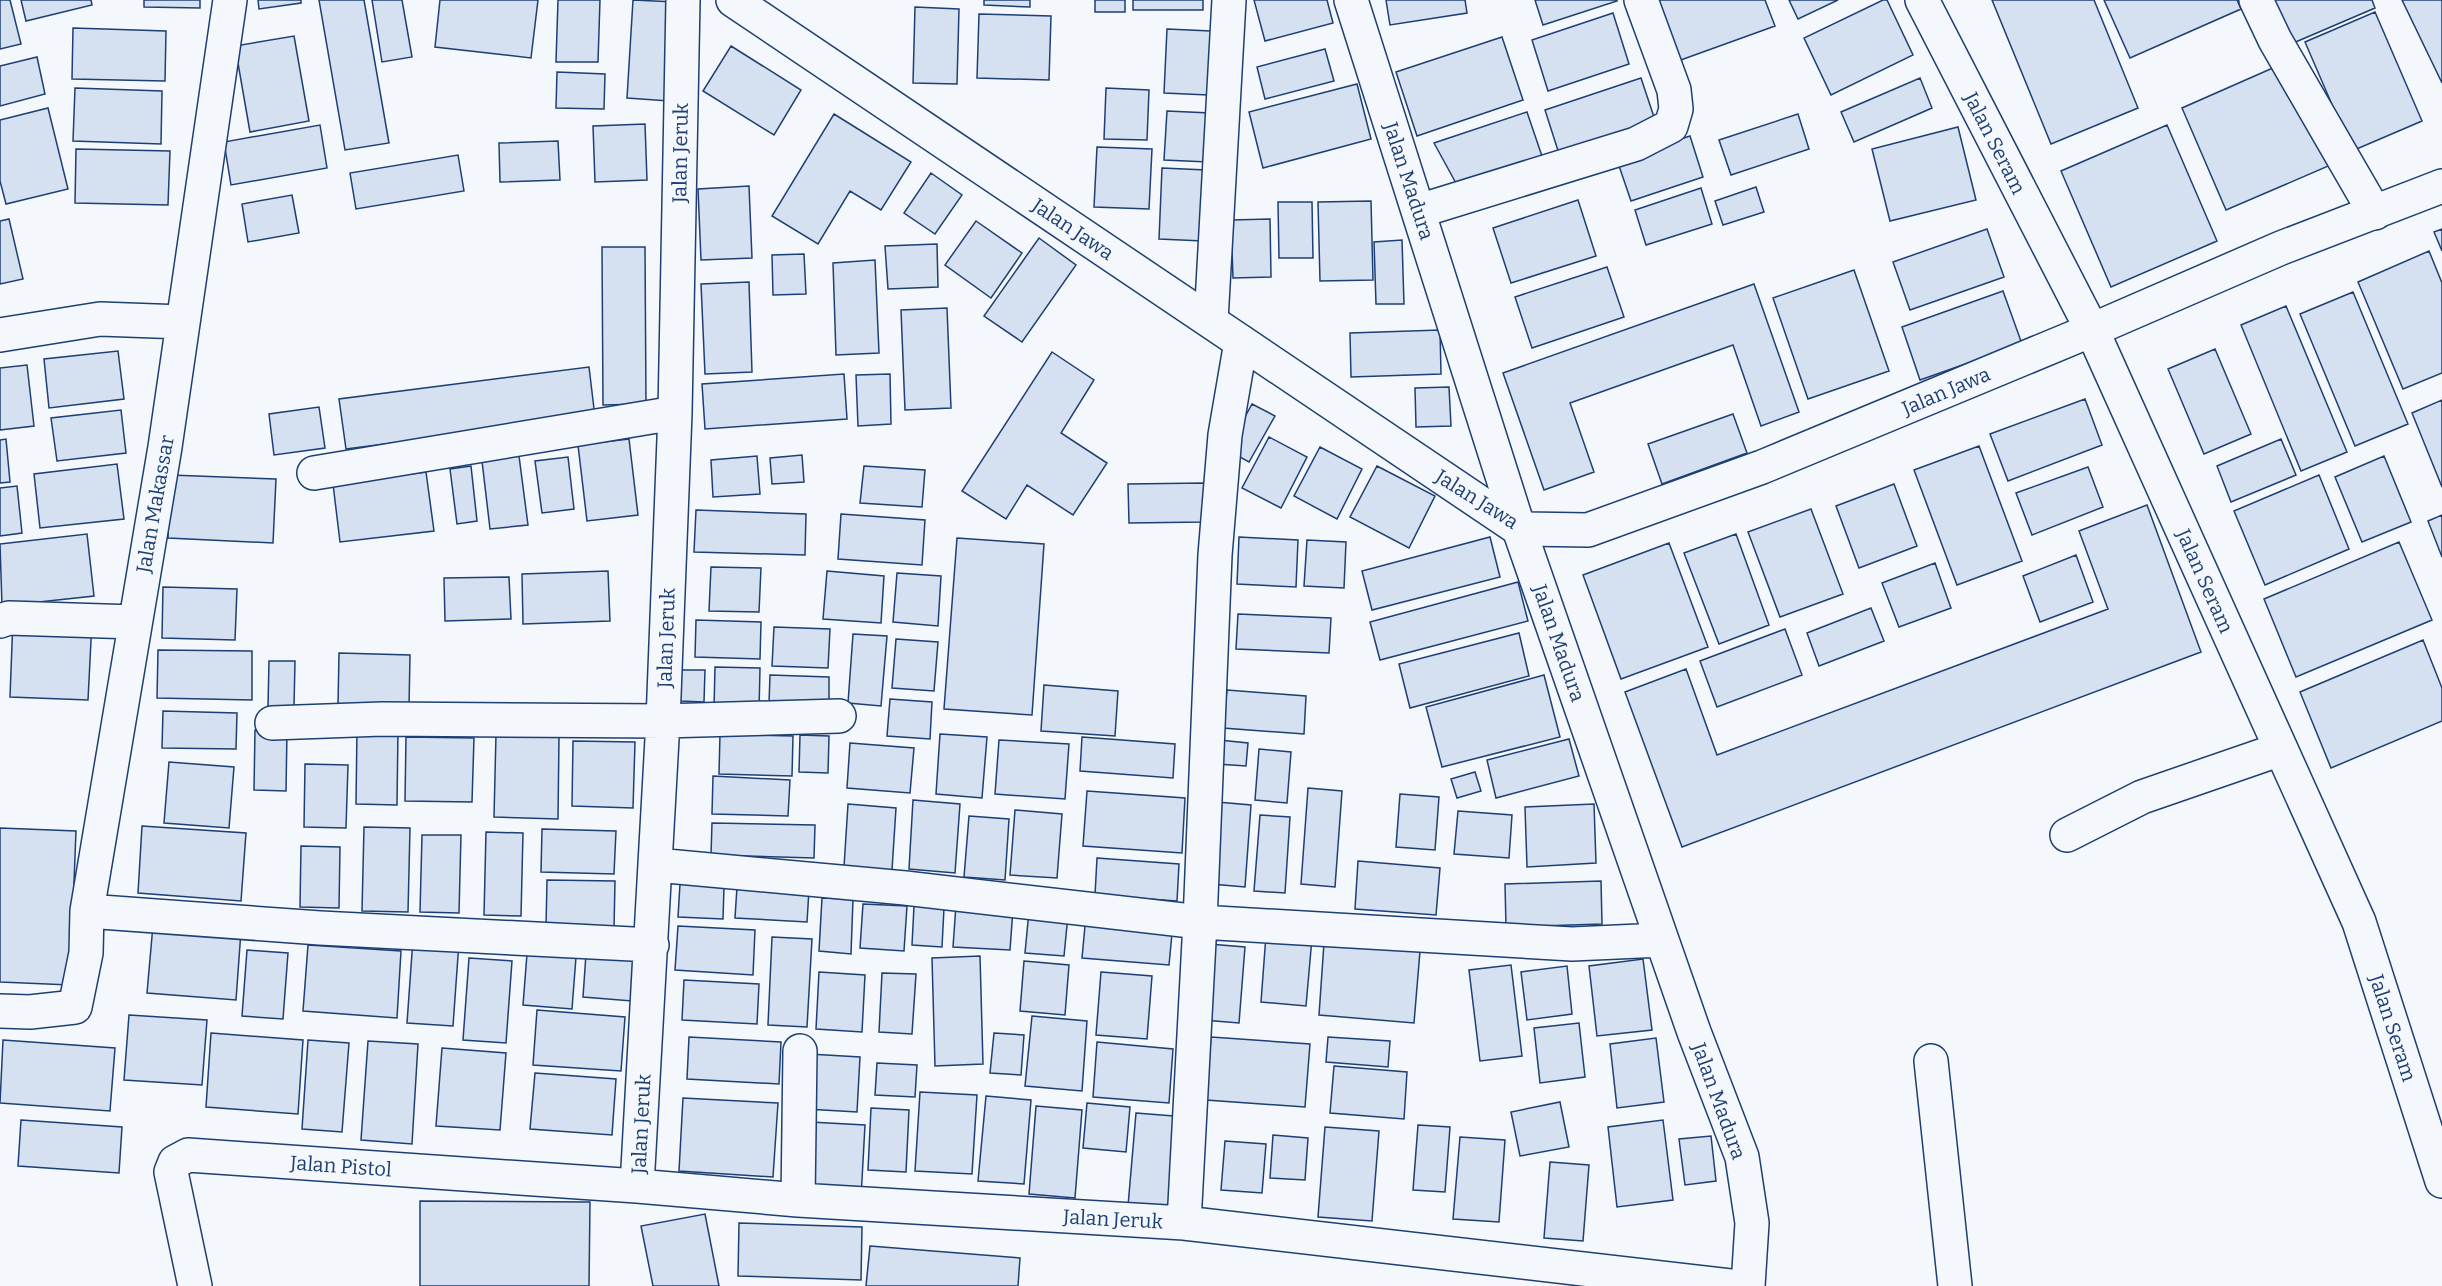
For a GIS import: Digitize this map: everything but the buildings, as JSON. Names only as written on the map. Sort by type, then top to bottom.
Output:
[{"type":"street","name":"Jalan Makassar","points":[[0,1011],[30,1012],[75,1007],[86,953],[87,911],[165,447],[230,0]]},
{"type":"street","name":"Jalan Jeruk","points":[[683,0],[675,413],[656,865],[637,1186],[798,1200],[1184,1223],[1730,1286]]},
{"type":"street","name":"Jalan Jawa","points":[[733,0],[1519,528],[1587,530],[1762,467],[2092,330],[2281,248],[2442,186]]},
{"type":"street","points":[[1210,321],[1229,0]]},
{"type":"street","name":"Jalan Madura","points":[[1351,0],[1519,528],[1694,1032],[1742,1157],[1752,1223],[1748,1286]]},
{"type":"street","points":[[1419,211],[1636,144],[1671,126],[1676,108],[1674,90],[1641,0]]},
{"type":"street","name":"Jalan Seram","points":[[1922,0],[2092,330],[2359,922],[2442,1181]]},
{"type":"street","points":[[2256,0],[2275,40],[2376,213]]},
{"type":"street","points":[[0,335],[100,319],[183,322]]},
{"type":"street","points":[[1184,1223],[1200,922],[1216,544],[1225,435],[1241,342]]},
{"type":"street","points":[[314,473],[675,413]]},
{"type":"street","points":[[0,621],[9,618],[135,622]]},
{"type":"street","points":[[272,723],[382,719],[663,721],[839,716]]},
{"type":"street","points":[[2067,835],[2142,797],[2281,749]]},
{"type":"street","points":[[656,865],[905,888],[1200,922],[1572,944],[1662,940]]},
{"type":"street","points":[[87,911],[320,928],[652,945]]},
{"type":"street","points":[[798,1200],[800,1051]]},
{"type":"street","points":[[1931,1061],[1955,1286]]},
{"type":"street","name":"Jalan Pistol","points":[[195,1286],[171,1172],[175,1162],[188,1155],[637,1186]]}]
